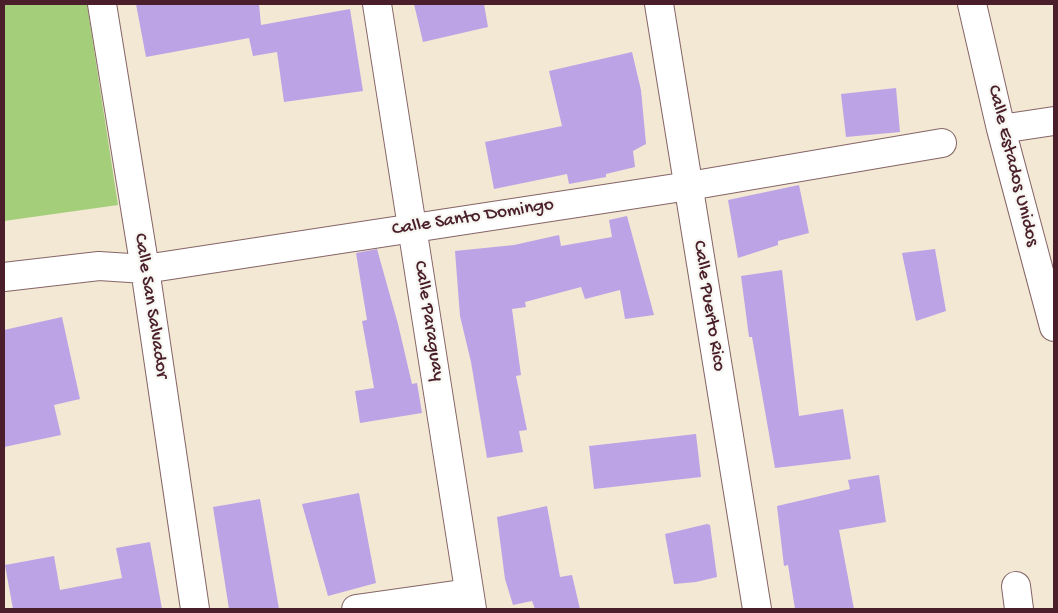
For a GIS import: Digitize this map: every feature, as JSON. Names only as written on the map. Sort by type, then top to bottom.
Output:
[{"type":"street","name":"Calle San Salvador","points":[[102,4],[145,269],[196,609]]},
{"type":"street","name":"Calle Paraguay","points":[[377,4],[470,601]]},
{"type":"street","name":"Calle Puerto Rico","points":[[659,4],[756,609]]},
{"type":"street","name":"Calle Estados Unidos","points":[[972,4],[1001,128],[1054,327]]},
{"type":"street","points":[[1001,128],[1054,121]]},
{"type":"street","name":"Calle Santo Domingo","points":[[4,277],[99,266],[145,269],[413,226],[689,186],[942,143]]},
{"type":"street","points":[[356,609],[470,601]]},
{"type":"green space","points":[[4,4],[87,4],[118,205],[4,221]]},
{"type":"building","points":[[136,4],[259,4],[261,25],[350,9],[363,91],[284,102],[277,52],[253,56],[249,38],[146,57]]},
{"type":"building","points":[[414,4],[484,4],[488,27],[423,42]]},
{"type":"building","points":[[632,52],[641,90],[646,144],[633,151],[635,167],[606,174],[606,177],[569,184],[567,174],[494,189],[485,142],[562,126],[549,71]]},
{"type":"building","points":[[896,88],[900,132],[846,137],[841,94]]},
{"type":"building","points":[[799,185],[809,233],[778,241],[778,245],[738,258],[728,200]]},
{"type":"building","points":[[627,216],[654,315],[625,319],[620,290],[585,299],[581,287],[525,302],[526,307],[512,309],[521,375],[516,376],[527,430],[519,431],[523,452],[487,458],[471,362],[460,316],[455,251],[514,245],[559,235],[561,246],[612,237],[609,220]]},
{"type":"building","points":[[377,249],[398,324],[412,384],[417,383],[422,413],[360,423],[355,391],[374,388],[362,321],[367,320],[356,253]]},
{"type":"building","points":[[935,249],[946,311],[916,321],[902,253]]},
{"type":"building","points":[[782,270],[799,416],[843,409],[851,459],[775,468],[752,337],[749,337],[741,276]]},
{"type":"building","points":[[62,317],[80,399],[54,405],[61,435],[4,447],[4,330]]},
{"type":"building","points":[[696,434],[701,477],[594,489],[589,446]]},
{"type":"building","points":[[879,475],[886,522],[839,530],[854,609],[795,609],[788,565],[784,566],[777,506],[850,489],[848,480]]},
{"type":"building","points":[[359,493],[376,583],[328,596],[302,504]]},
{"type":"building","points":[[260,499],[279,609],[229,609],[213,507]]},
{"type":"building","points":[[547,506],[560,577],[572,575],[580,609],[535,609],[532,601],[513,605],[505,579],[497,517]]},
{"type":"building","points":[[707,524],[710,525],[717,577],[696,582],[674,584],[665,534]]},
{"type":"building","points":[[150,542],[162,609],[13,609],[5,565],[54,556],[60,590],[122,578],[116,548]]}]
